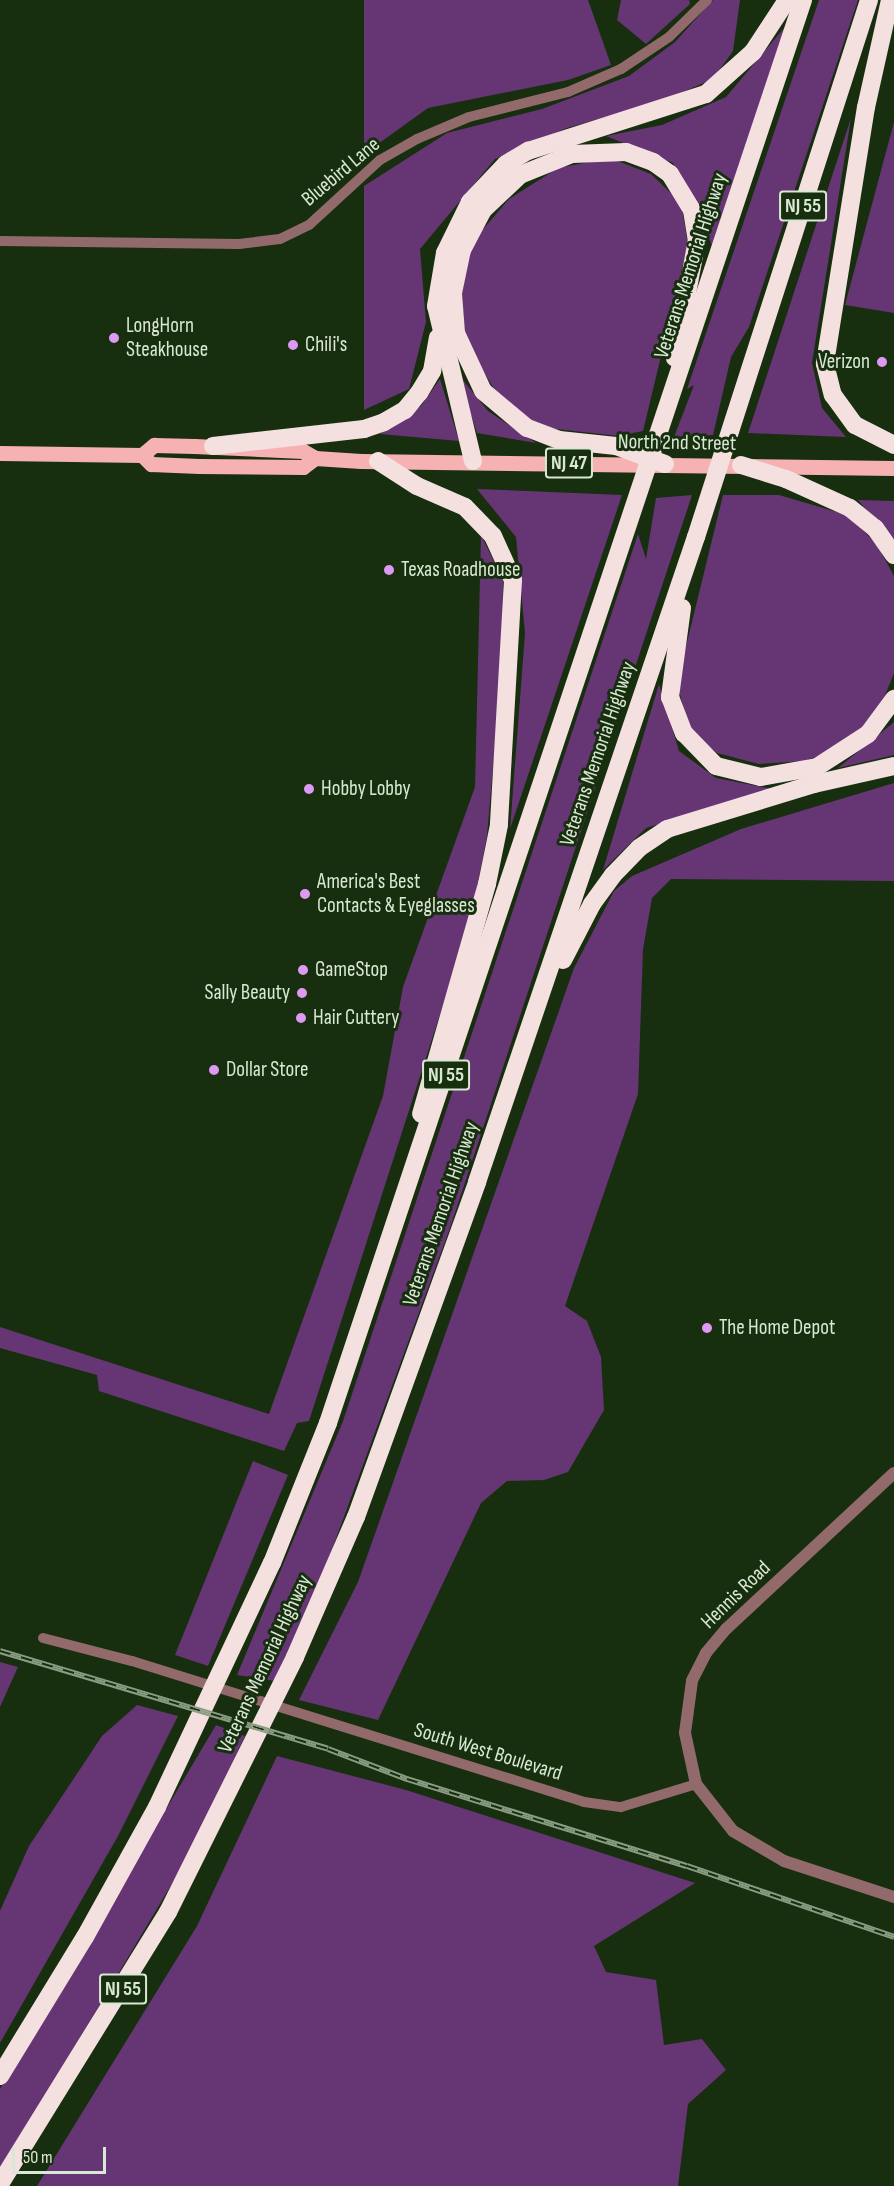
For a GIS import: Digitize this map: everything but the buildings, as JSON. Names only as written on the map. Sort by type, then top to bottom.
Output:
[{"type":"highway","points":[[473,461],[439,330],[436,306],[445,253],[454,227],[488,180],[528,151],[706,94],[753,52],[787,0]]},
{"type":"highway","name":"Veterans Memorial Highway","points":[[0,2076],[85,1938],[174,1772],[245,1623],[304,1484],[372,1298],[804,0]]},
{"type":"highway","name":"Veterans Memorial Highway","points":[[0,2184],[130,1977],[232,1787],[295,1657],[356,1516],[477,1182],[696,537],[869,0]]},
{"type":"highway","points":[[890,0],[866,107],[825,364],[833,395],[855,425],[894,445]]},
{"type":"highway","points":[[665,464],[616,446],[559,440],[527,428],[496,406],[472,374],[456,333],[456,273],[462,250],[483,210],[520,175],[557,158],[607,150],[626,152],[653,162],[680,187],[692,210],[697,240],[669,403]]},
{"type":"highway","points":[[213,446],[364,429],[384,422],[405,410],[428,378],[439,330]]},
{"type":"highway","points":[[372,1298],[493,856],[501,797],[515,604],[507,562],[479,521],[447,496],[417,486],[378,461]]},
{"type":"highway","points":[[741,465],[786,479],[850,508],[875,528],[894,555]]},
{"type":"highway","points":[[696,537],[674,651],[670,697],[684,733],[706,759],[745,776],[798,773],[834,759],[850,748],[868,734],[894,699]]},
{"type":"highway","points":[[477,1182],[567,950],[592,904],[625,861],[653,838],[683,823],[814,784],[894,766]]},
{"type":"main road","name":"North 2nd Street","points":[[0,453],[141,455],[154,446],[213,446],[303,451],[315,458],[378,461],[894,468]]},
{"type":"main road","name":"North 2nd Street","points":[[141,455],[151,464],[199,466],[303,467],[315,458]]},
{"type":"street","name":"Bluebird Lane","points":[[0,242],[229,244],[280,239],[309,225],[380,160],[417,139],[469,117],[568,92],[621,69],[669,37],[707,0]]},
{"type":"street","name":"Hennis Road","points":[[696,1784],[687,1752],[686,1715],[692,1681],[706,1653],[726,1629],[894,1473]]},
{"type":"street","name":"South West Boulevard","points":[[43,1638],[132,1661],[584,1802],[621,1807],[696,1784]]},
{"type":"street","points":[[696,1784],[719,1817],[756,1847],[803,1868],[894,1897]]},
{"type":"shaded area","points":[[364,0],[588,0],[611,65],[568,80],[428,108],[364,154]]},
{"type":"shaded area","points":[[621,0],[689,0],[690,4],[646,44],[617,20]]},
{"type":"shaded area","points":[[713,0],[740,0],[733,51],[713,79],[664,100],[567,128],[495,159],[420,249],[426,322],[409,389],[364,410],[364,186],[447,133],[542,109],[629,76],[675,42]]},
{"type":"shaded area","points":[[819,0],[858,0],[749,327],[731,357],[713,435],[674,437],[694,385],[687,389]]},
{"type":"shaded area","points":[[785,27],[712,245],[673,163],[606,136],[662,125],[726,97]]},
{"type":"shaded area","points":[[851,118],[812,363],[822,408],[846,437],[748,433]]},
{"type":"shaded area","points":[[894,122],[894,313],[845,305]]},
{"type":"shaded area","points":[[610,158],[651,174],[677,199],[682,209],[688,244],[643,431],[619,436],[538,427],[495,390],[465,343],[462,292],[473,241],[509,199],[558,168]]},
{"type":"shaded area","points":[[458,374],[488,411],[536,443],[477,433]]},
{"type":"shaded area","points":[[440,379],[459,441],[380,434],[421,406]]},
{"type":"shaded area","points":[[477,489],[622,495],[510,829],[525,633],[516,537]]},
{"type":"shaded area","points":[[692,495],[450,1228],[320,1582],[275,1681],[237,1675],[343,1421],[638,534],[646,559],[656,498]]},
{"type":"shaded area","points":[[723,495],[779,495],[847,515],[876,543],[894,576],[894,673],[876,718],[843,748],[804,761],[759,764],[717,753],[689,729],[677,683]]},
{"type":"shaded area","points":[[858,500],[894,501],[894,544]]},
{"type":"shaded area","points":[[481,535],[503,580],[502,665],[487,836],[471,918],[309,1421],[297,1423],[284,1451],[99,1391],[97,1375],[0,1348],[0,1327],[269,1414],[383,1096],[403,987],[475,787]]},
{"type":"shaded area","points":[[659,684],[679,751],[716,778],[773,789],[646,828],[603,870]]},
{"type":"shaded area","points":[[894,721],[894,755],[838,768],[893,723]]},
{"type":"shaded area","points":[[894,783],[894,881],[671,879],[652,898],[643,949],[638,1094],[565,1306],[587,1321],[601,1357],[604,1410],[568,1472],[544,1480],[507,1481],[481,1503],[378,1720],[299,1700],[358,1582],[574,968],[614,891],[632,876],[741,829]]},
{"type":"shaded area","points":[[253,1461],[288,1475],[208,1666],[175,1655]]},
{"type":"shaded area","points":[[0,1662],[18,1667],[0,1707]]},
{"type":"shaded area","points":[[137,1705],[178,1716],[118,1836],[0,2043],[0,1911],[29,1846],[102,1736]]},
{"type":"shaded area","points":[[216,1725],[245,1736],[195,1845],[0,2172],[0,2089]]},
{"type":"shaded area","points":[[277,1756],[406,1790],[695,1883],[594,1946],[606,1972],[656,1980],[664,2045],[702,2039],[726,2070],[688,2104],[678,2186],[37,2186],[197,1926]]},
{"type":"railway","points":[[0,1651],[328,1749],[407,1779],[687,1866],[894,1937]]},
{"type":"place","name":"LongHorn Steakhouse","points":[[114,338]]},
{"type":"place","name":"Chili's","points":[[293,345]]},
{"type":"place","name":"Verizon","points":[[882,362]]},
{"type":"place","name":"Texas Roadhouse","points":[[389,570]]},
{"type":"place","name":"Hobby Lobby","points":[[309,789]]},
{"type":"place","name":"America's Best Contacts & Eyeglasses","points":[[305,894]]},
{"type":"place","name":"GameStop","points":[[303,970]]},
{"type":"place","name":"Sally Beauty","points":[[302,993]]},
{"type":"place","name":"Hair Cuttery","points":[[301,1018]]},
{"type":"place","name":"Dollar Store","points":[[214,1070]]},
{"type":"place","name":"The Home Depot","points":[[707,1328]]}]
